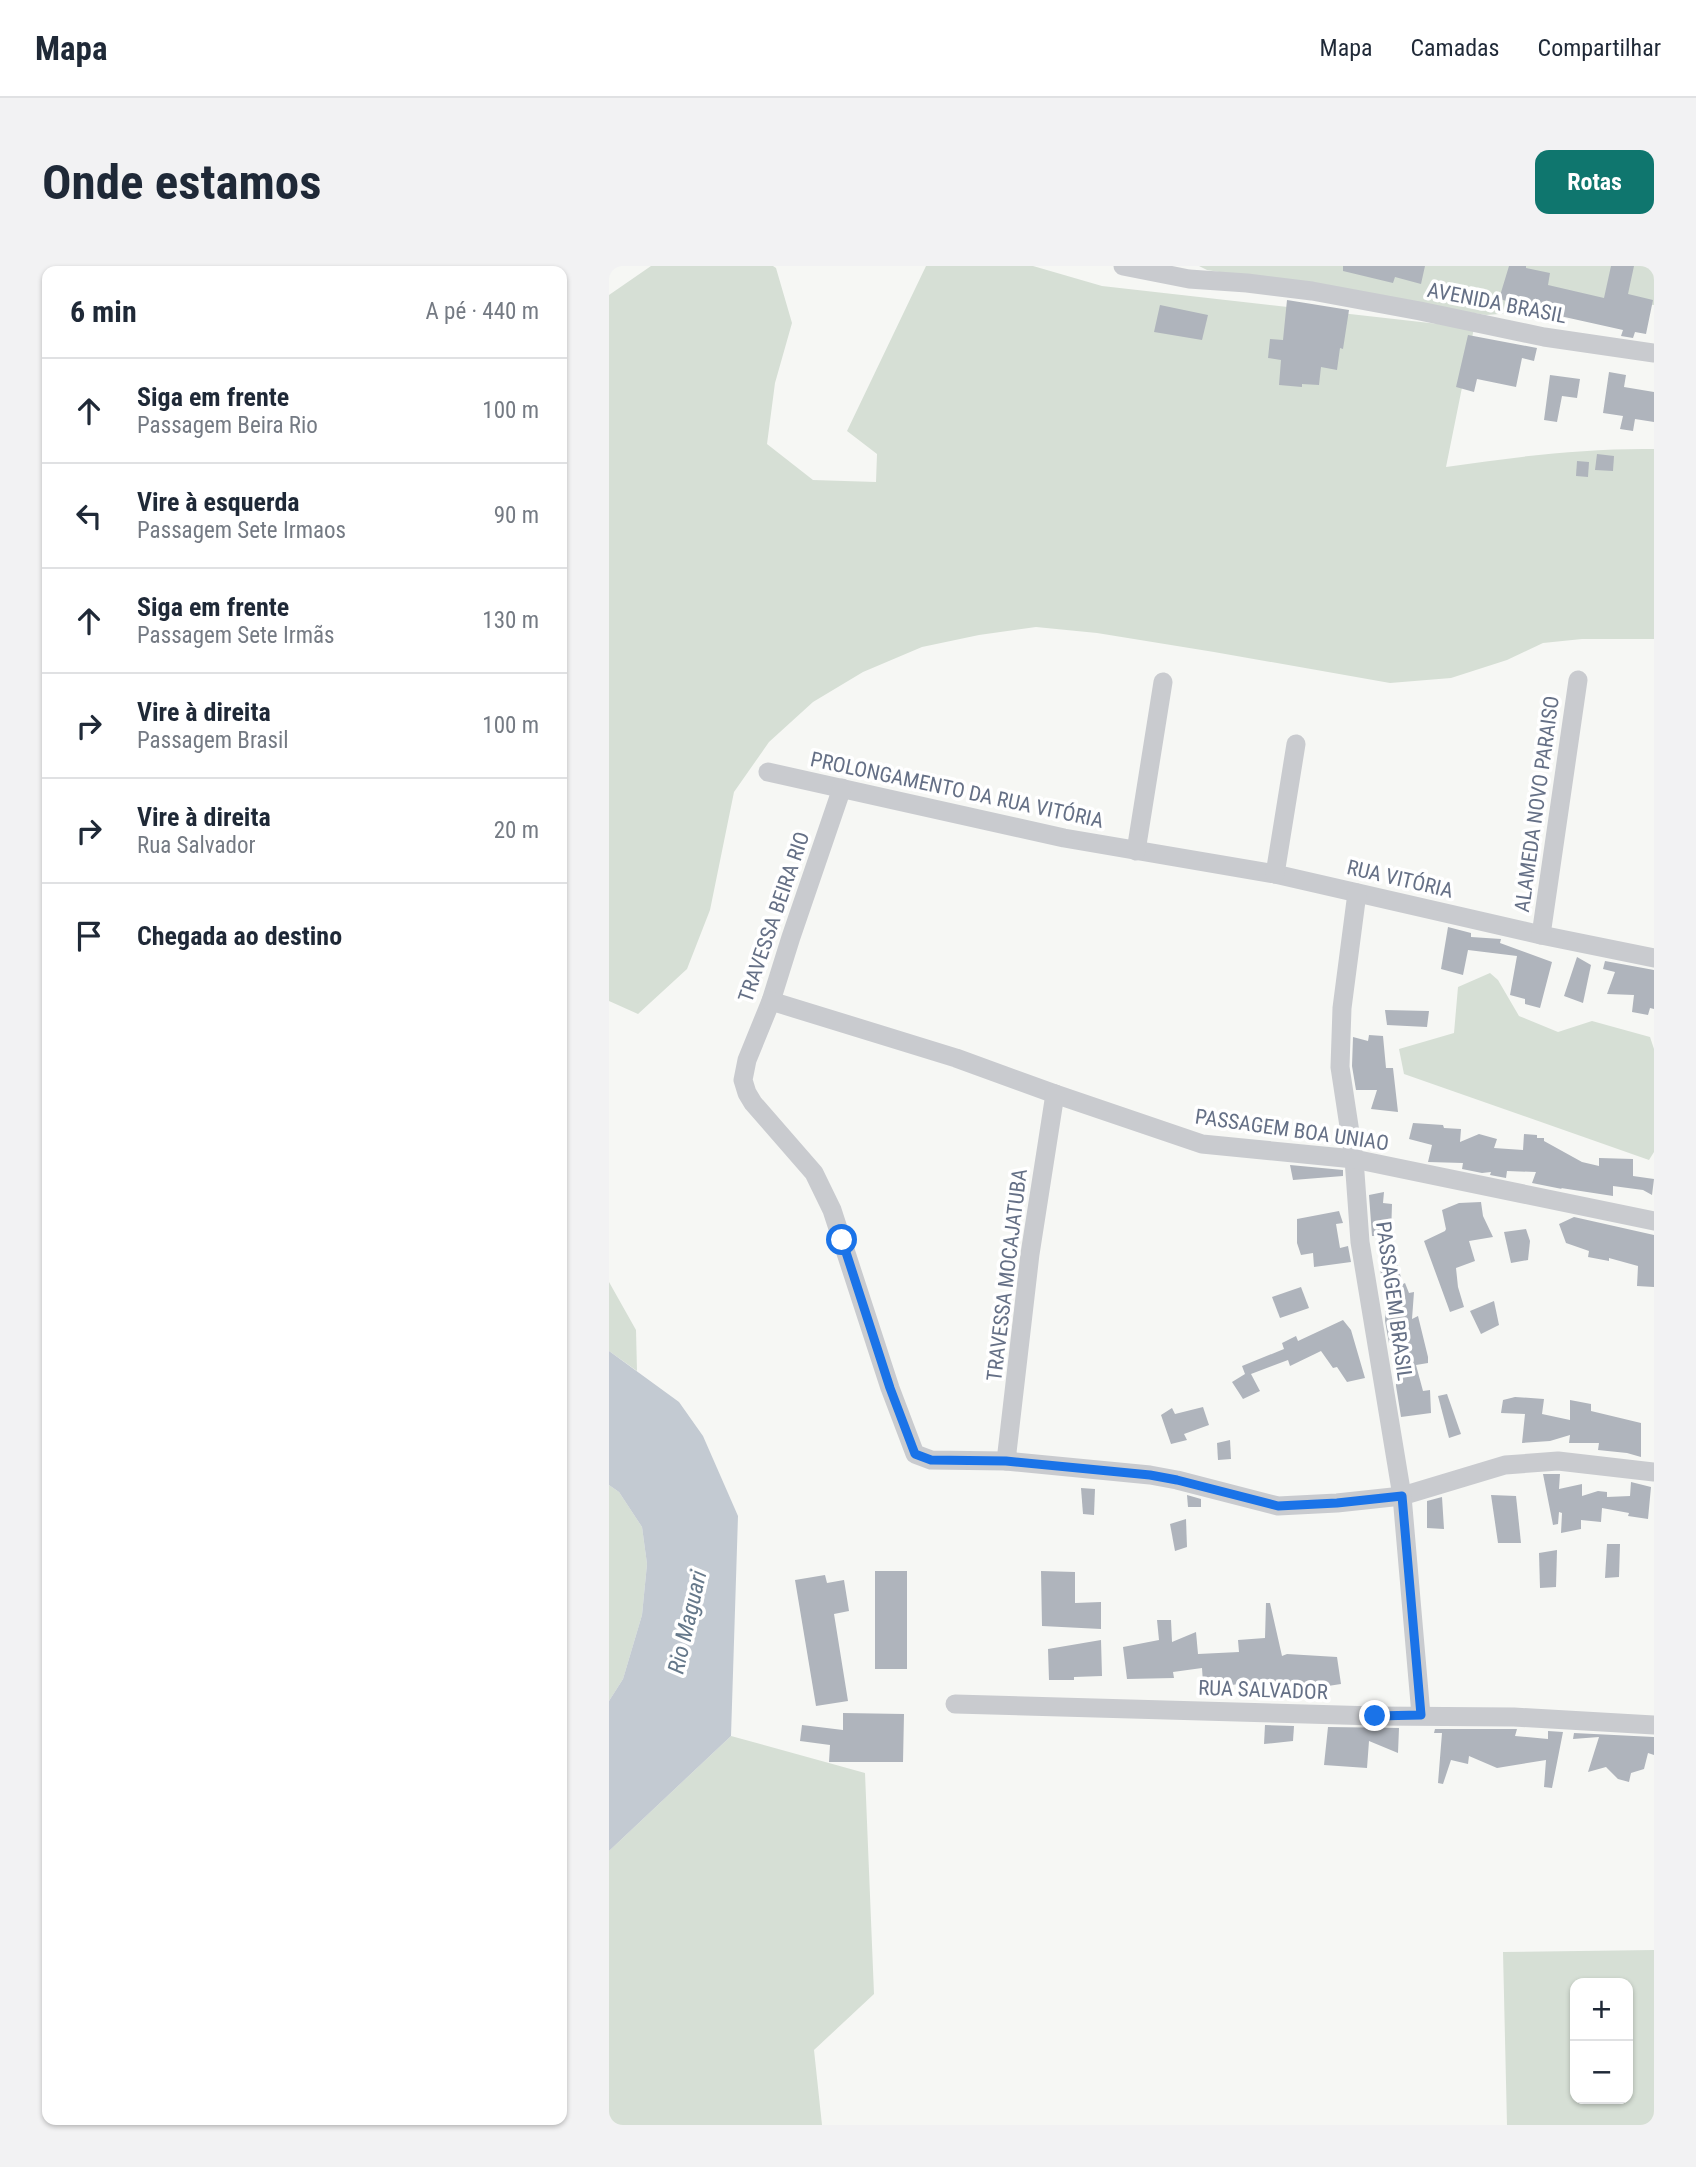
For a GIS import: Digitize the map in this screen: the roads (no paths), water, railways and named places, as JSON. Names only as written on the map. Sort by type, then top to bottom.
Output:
[{"type":"street","name":"AVENIDA BRASIL","points":[[1123,266],[1189,279],[1312,291],[1544,337],[1654,353]]},
{"type":"street","name":"ALAMEDA NOVO PARAISO","points":[[1541,935],[1578,680]]},
{"type":"street","points":[[1136,851],[1163,682]]},
{"type":"street","points":[[1275,874],[1296,744]]},
{"type":"street","name":"PROLONGAMENTO DA RUA VITÓRIA","points":[[768,772],[1136,851]]},
{"type":"street","name":"TRAVESSA BEIRA RIO","points":[[842,788],[771,1001],[747,1060],[743,1080],[747,1093],[814,1173],[832,1210],[890,1388],[915,1454],[931,1460],[1006,1461]]},
{"type":"street","name":"RUA VITÓRIA","points":[[1136,851],[1275,874],[1654,958]]},
{"type":"street","name":"PASSAGEM BRASIL","points":[[1357,893],[1342,1008],[1340,1068],[1354,1159],[1360,1242],[1402,1496],[1421,1715]]},
{"type":"street","name":"PASSAGEM BOA UNIAO","points":[[771,1001],[956,1058],[1202,1144],[1354,1159],[1654,1221]]},
{"type":"street","name":"TRAVESSA MOCAJATUBA","points":[[1006,1461],[1030,1254],[1055,1094]]},
{"type":"street","points":[[1006,1461],[1177,1480],[1278,1506],[1402,1496],[1505,1465],[1557,1461],[1654,1472]]},
{"type":"street","name":"RUA SALVADOR","points":[[955,1704],[1375,1716],[1514,1717],[1654,1725]]},
{"type":"water","name":"Rio Maguari","points":[[609,1351],[679,1402],[703,1436],[738,1516],[731,1736],[609,1851],[609,1701],[623,1679],[642,1615],[647,1564],[642,1527],[619,1492],[609,1485]]}]
